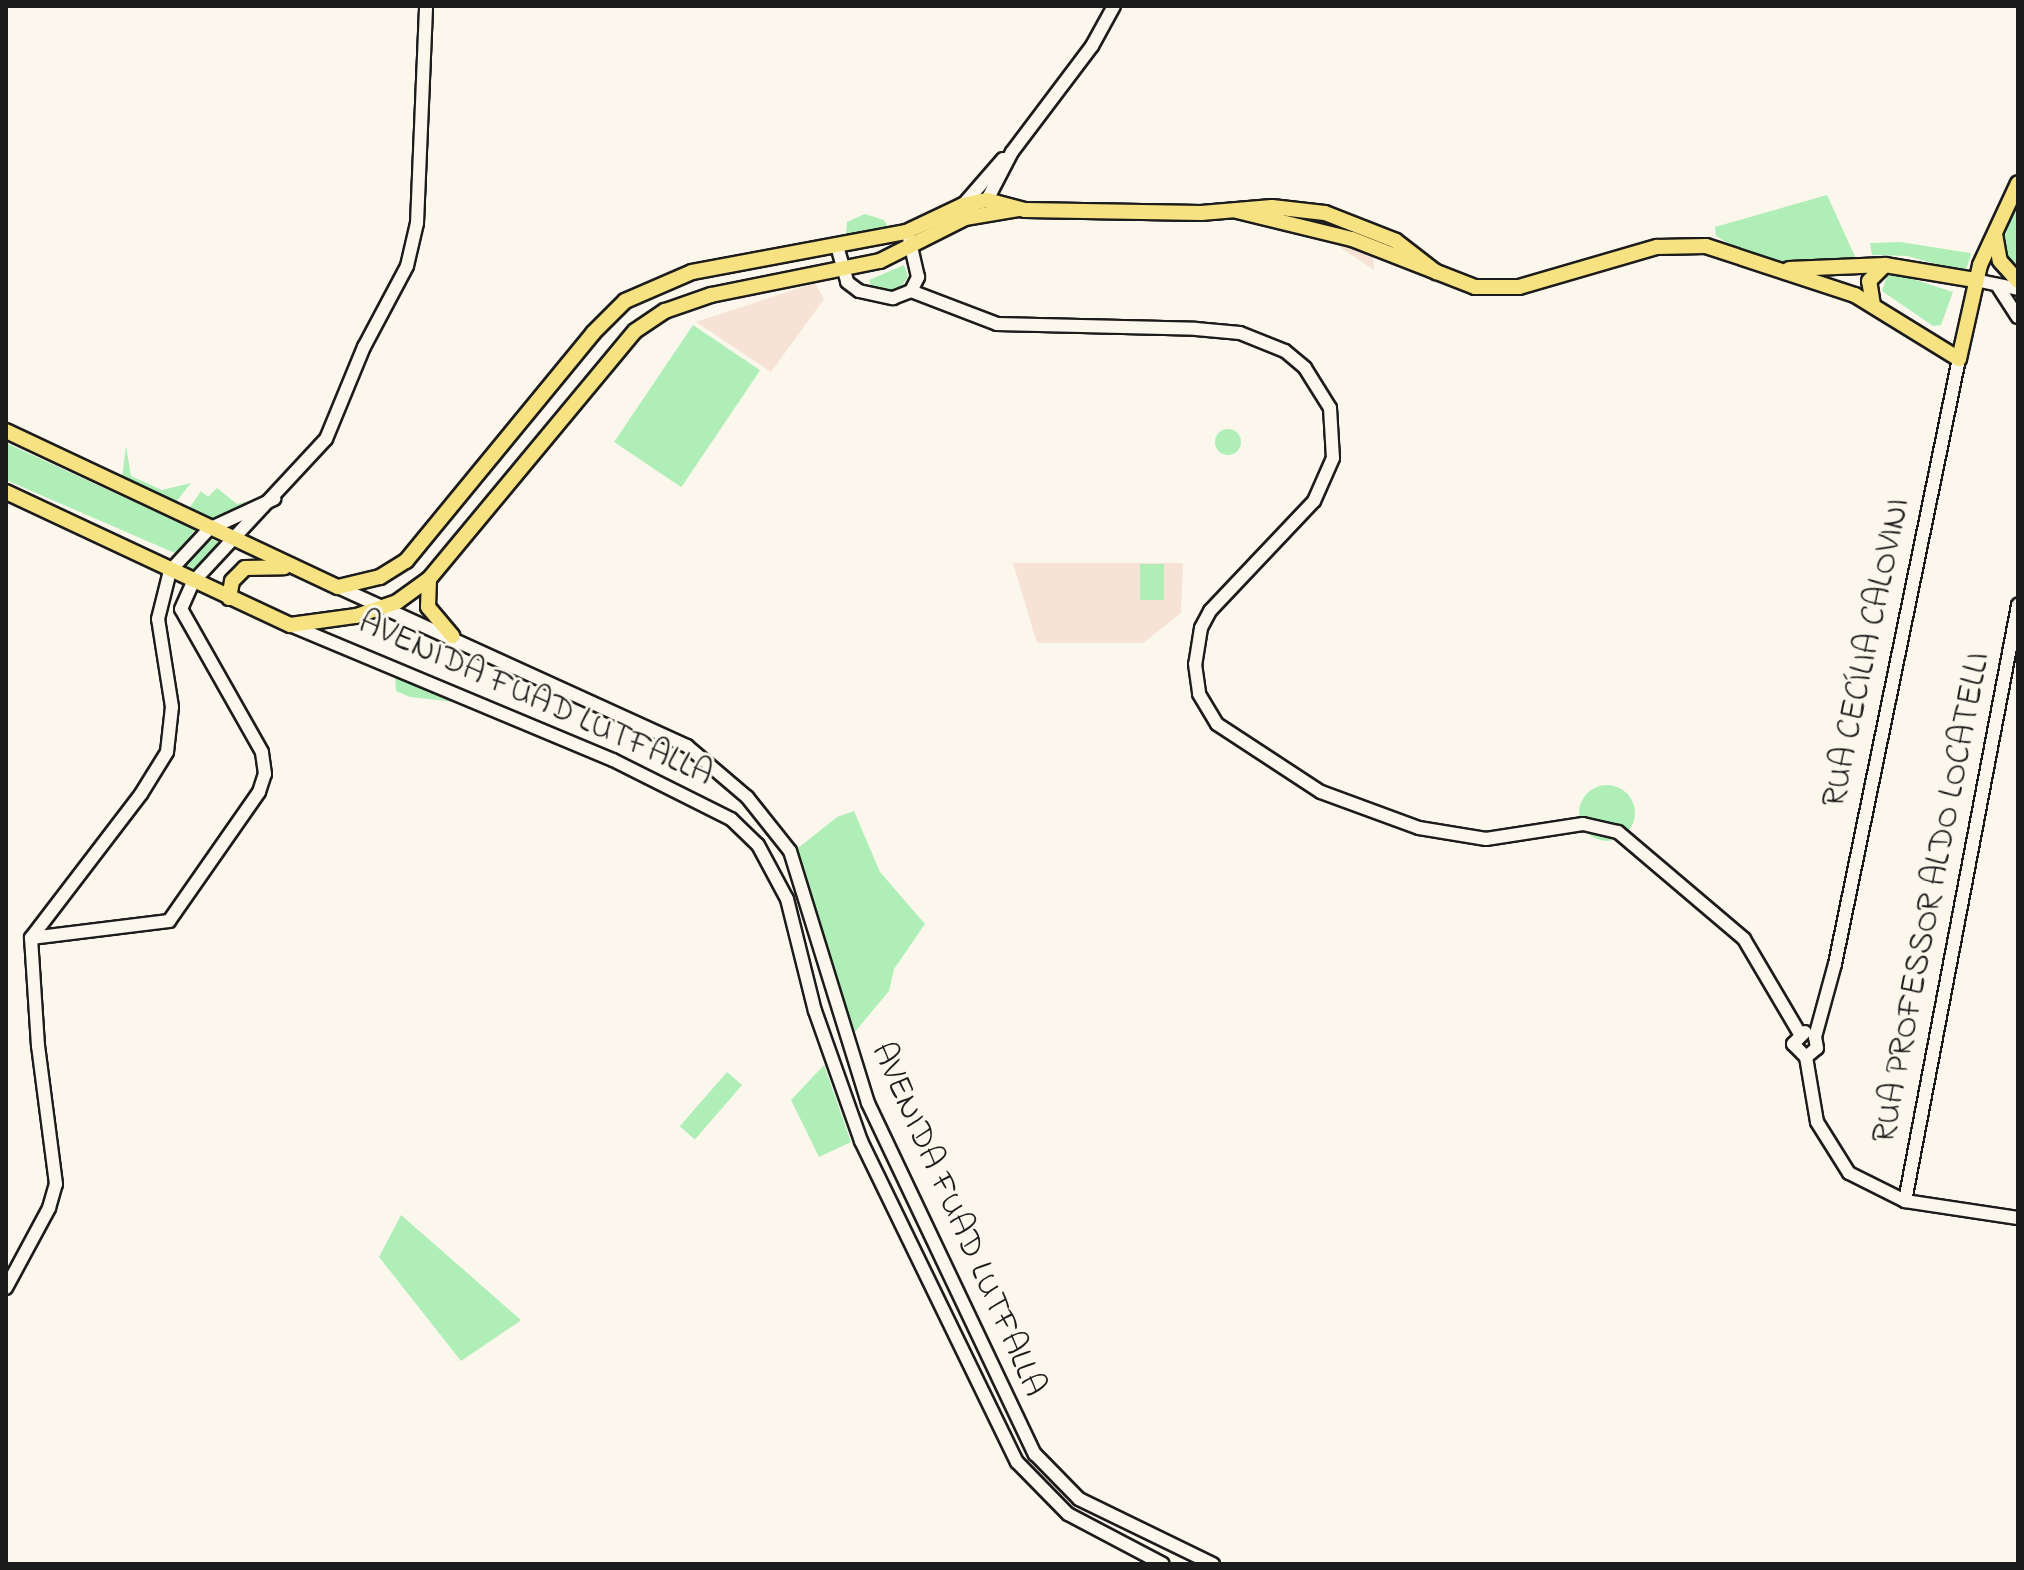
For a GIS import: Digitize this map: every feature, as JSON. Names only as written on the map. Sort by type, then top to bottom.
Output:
[{"type":"main road","name":"RUA CECÍLIA CALOVINI","points":[[1959,359],[1975,280],[1994,230],[2018,183]]},
{"type":"main road","points":[[975,215],[987,200]]},
{"type":"main road","points":[[6,431],[233,541],[338,587],[380,577],[406,561],[625,301],[692,272],[906,232],[963,205],[987,200],[1018,209]]},
{"type":"main road","points":[[6,492],[290,625],[388,607],[429,579],[635,331],[665,311],[711,295],[840,269],[913,247],[975,215],[1018,209],[1237,211],[1272,207],[1325,213],[1373,231],[1436,272]]},
{"type":"main road","points":[[1237,211],[1377,249],[1475,287],[1519,287],[1679,243],[1781,269],[1873,305],[1959,359]]},
{"type":"main road","points":[[1308,232],[1325,213]]},
{"type":"main road","points":[[1994,230],[2000,261],[2018,281]]},
{"type":"main road","points":[[1373,231],[1377,249]]},
{"type":"main road","points":[[1781,269],[1885,265],[1975,280]]},
{"type":"main road","points":[[1873,305],[1869,281],[1885,265]]},
{"type":"main road","points":[[1957,276],[1971,300]]},
{"type":"main road","points":[[229,598],[232,581],[245,568],[293,568]]},
{"type":"main road","points":[[429,579],[428,607],[452,636]]},
{"type":"street","points":[[158,619],[181,609],[193,582],[274,499],[326,439],[414,242],[426,6]]},
{"type":"street","points":[[963,205],[1012,152],[1092,46],[1114,6]]},
{"type":"street","points":[[987,200],[1012,152]]},
{"type":"street","points":[[906,232],[919,269],[911,291]]},
{"type":"street","points":[[837,246],[840,269],[859,291],[893,298],[911,291],[997,324],[1240,333],[1285,351],[1305,368],[1330,408],[1333,458],[1314,501],[1210,611],[1201,628],[1195,664],[1199,694],[1217,724],[1321,792],[1419,828],[1486,839],[1583,824],[1618,832],[1744,939],[1800,1034],[1815,1037]]},
{"type":"street","points":[[1975,280],[2018,289]]},
{"type":"street","points":[[1997,285],[2018,317]]},
{"type":"street","name":"RUA CECÍLIA CALOVINI","points":[[1806,1057],[1817,1048],[1815,1037],[1835,964],[1959,359]]},
{"type":"street","points":[[6,1288],[49,1208],[56,1184],[38,1046],[31,938],[141,794],[167,752],[172,707],[158,619],[170,571],[209,529],[274,499]]},
{"type":"street","name":"AVENIDA FUAD LUTFALLA","points":[[338,587],[452,636],[687,746],[729,779],[768,822],[790,851],[848,1047],[879,1131],[1035,1454],[1079,1499],[1213,1564]]},
{"type":"street","name":"RUA PROFESSOR ALDO LOCATELLI","points":[[1905,1201],[2018,605]]},
{"type":"street","points":[[31,938],[169,921],[259,792],[265,774],[262,752],[181,609]]},
{"type":"street","name":"AVENIDA FUAD LUTFALLA","points":[[290,625],[613,760],[731,819],[758,845],[787,899],[815,1011],[861,1141],[1017,1462],[1068,1514],[1163,1564]]},
{"type":"street","points":[[1800,1034],[1793,1048],[1806,1057],[1817,1122],[1849,1173],[1905,1201],[2018,1218]]},
{"type":"shaded area","points":[[1334,242],[1373,254],[1374,270],[1341,248]]},
{"type":"shaded area","points":[[815,283],[824,299],[771,372],[696,322]]},
{"type":"shaded area","points":[[1013,563],[1183,563],[1181,613],[1143,643],[1037,643]]},
{"type":"green space","points":[[1827,195],[1858,263],[1786,265],[1746,254],[1716,236],[1715,227]]},
{"type":"green space","points":[[2018,202],[2018,276],[2010,271],[2001,246]]},
{"type":"green space","points":[[865,214],[884,220],[889,229],[846,235],[847,222]]},
{"type":"green space","points":[[1900,242],[1971,255],[1965,272],[1907,256],[1872,255],[1870,243]]},
{"type":"green space","points":[[904,265],[908,276],[902,286],[893,292],[871,287],[869,280]]},
{"type":"green space","points":[[1897,274],[1953,292],[1941,325],[1933,326],[1882,291],[1887,276]]},
{"type":"green space","points":[[693,325],[760,370],[681,487],[614,442]]},
{"type":"green space","points":[[1228,429],[1237,433],[1241,442],[1237,451],[1228,455],[1219,451],[1215,442],[1219,433]]},
{"type":"green space","points":[[6,443],[195,530],[177,554],[6,480]]},
{"type":"green space","points":[[126,446],[131,476],[162,490],[191,483],[176,502],[122,477]]},
{"type":"green space","points":[[217,488],[237,504],[269,496],[220,522],[190,507],[201,491],[208,497]]},
{"type":"green space","points":[[208,537],[224,545],[197,577],[184,569]]},
{"type":"green space","points":[[1140,564],[1164,564],[1164,600],[1140,600]]},
{"type":"green space","points":[[395,675],[463,703],[410,697],[396,691]]},
{"type":"green space","points":[[1607,785],[1627,793],[1635,813],[1627,833],[1607,841],[1587,833],[1579,813],[1587,793]]},
{"type":"green space","points":[[854,811],[880,872],[925,924],[894,969],[889,991],[854,1033],[797,849],[837,817]]},
{"type":"green space","points":[[824,1065],[851,1142],[819,1157],[791,1100]]},
{"type":"green space","points":[[727,1072],[742,1085],[695,1139],[680,1126]]},
{"type":"green space","points":[[401,1215],[521,1320],[461,1361],[379,1257]]}]
